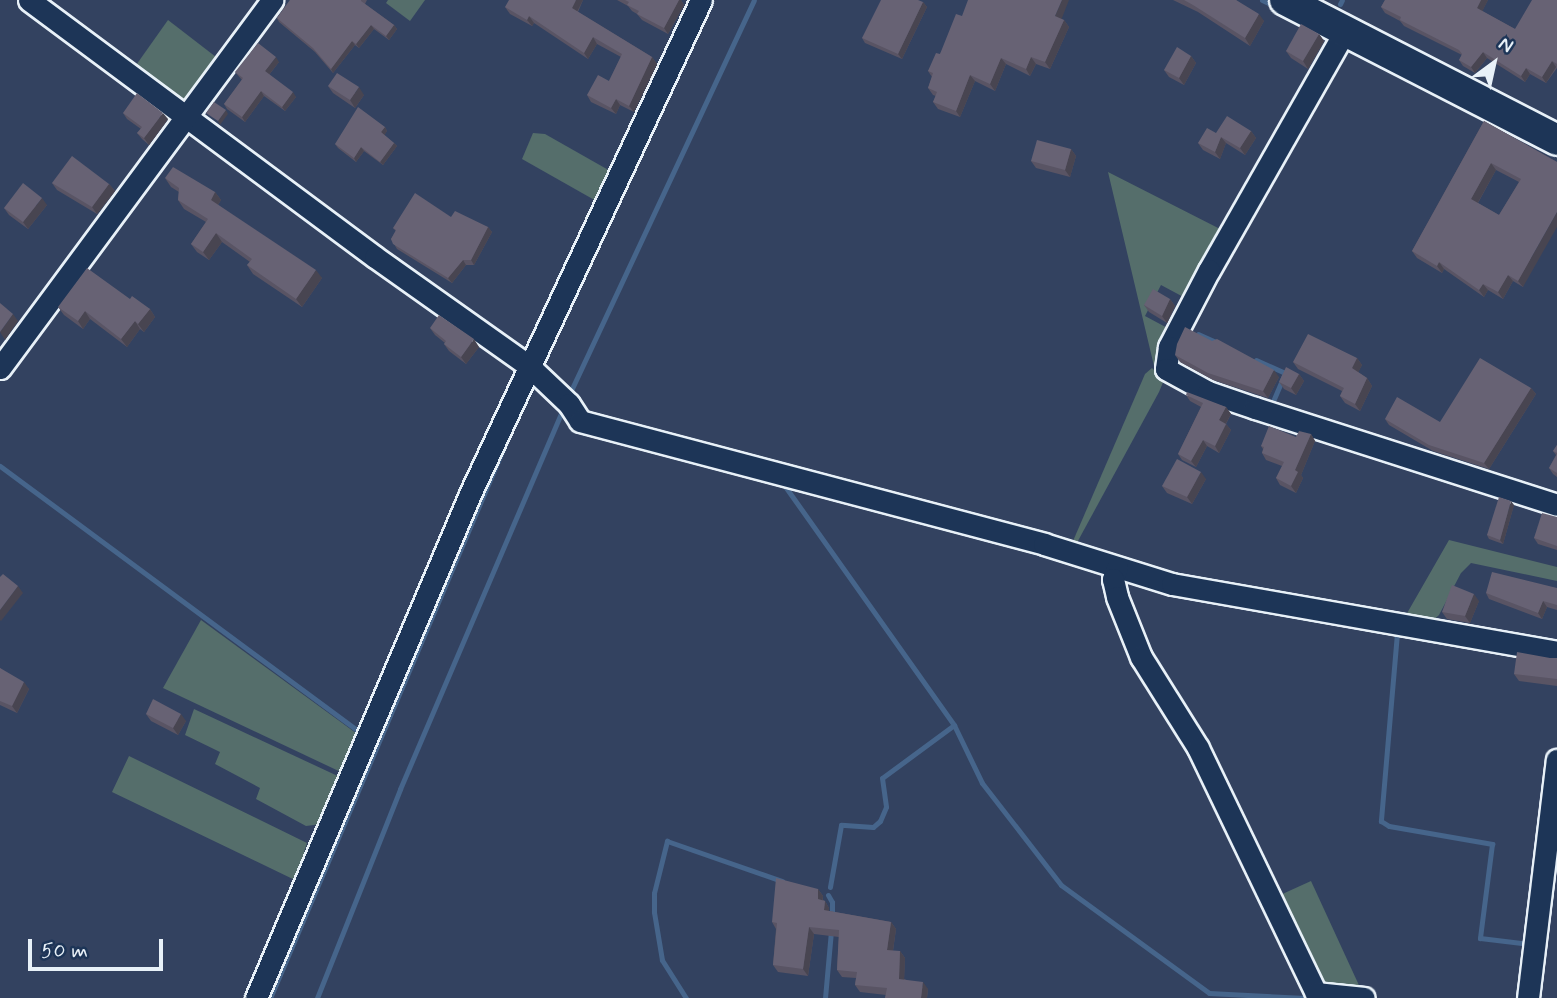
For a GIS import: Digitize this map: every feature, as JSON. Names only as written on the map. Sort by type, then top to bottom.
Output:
[{"type":"main road","points":[[1285,0],[1341,37],[1557,139]]},
{"type":"street","points":[[29,0],[375,257],[529,366],[566,402],[580,421],[1044,544],[1115,574],[1557,652]]},
{"type":"street","points":[[0,368],[191,118],[272,0]]},
{"type":"street","points":[[256,998],[470,494],[701,0]]},
{"type":"street","points":[[1341,37],[1209,270],[1169,347],[1166,369],[1208,392],[1557,505]]},
{"type":"street","points":[[1115,574],[1131,634],[1148,672],[1198,748],[1316,993],[1364,998]]},
{"type":"street","points":[[1528,998],[1557,761]]},
{"type":"green space","points":[[388,0],[425,0],[410,21],[386,3]]},
{"type":"green space","points":[[168,20],[216,57],[186,98],[179,101],[134,68]]},
{"type":"green space","points":[[533,133],[545,134],[612,172],[598,202],[522,159]]},
{"type":"green space","points":[[1108,172],[1226,232],[1189,300],[1161,285],[1145,316],[1173,331],[1154,366]]},
{"type":"green space","points":[[1152,368],[1164,380],[1159,392],[1073,550],[1070,548],[1145,374]]},
{"type":"green space","points":[[1449,540],[1557,567],[1557,581],[1471,563],[1461,573],[1439,615],[1427,626],[1402,622]]},
{"type":"green space","points":[[201,620],[360,736],[345,774],[163,688]]},
{"type":"green space","points":[[194,709],[342,778],[322,824],[306,826],[256,799],[260,788],[215,764],[220,752],[185,735]]},
{"type":"green space","points":[[129,756],[307,843],[304,852],[311,857],[299,882],[112,792]]},
{"type":"green space","points":[[1311,881],[1363,994],[1322,991],[1278,896]]},
{"type":"building","points":[[290,0],[361,0],[394,25],[386,36],[371,25],[356,44],[352,41],[331,69],[313,48],[277,18]]},
{"type":"building","points":[[509,0],[576,0],[572,8],[652,57],[629,106],[616,99],[611,108],[587,95],[598,75],[609,81],[622,54],[593,37],[584,53],[529,16],[527,20],[505,7]]},
{"type":"building","points":[[625,0],[679,0],[664,28],[637,14],[639,11],[627,5],[629,2]]},
{"type":"building","points":[[881,0],[923,2],[898,54],[862,38]]},
{"type":"building","points":[[968,0],[1062,0],[1055,16],[1064,20],[1045,62],[1031,57],[1026,69],[1001,58],[990,84],[970,75],[956,111],[933,102],[937,92],[928,88],[933,73],[928,71],[936,53],[940,54],[956,14],[962,16]]},
{"type":"building","points":[[1184,0],[1236,0],[1259,14],[1245,38]]},
{"type":"building","points":[[1385,0],[1481,0],[1477,8],[1515,29],[1532,0],[1557,0],[1557,64],[1552,61],[1542,77],[1526,68],[1521,76],[1483,52],[1471,67],[1459,60],[1462,54],[1459,50],[1400,20],[1401,17],[1381,7]]},
{"type":"building","points":[[1301,24],[1319,34],[1303,61],[1286,51]]},
{"type":"building","points":[[258,43],[276,57],[265,71],[293,92],[282,107],[261,91],[242,117],[224,104],[243,78],[235,72]]},
{"type":"building","points":[[1177,47],[1191,56],[1179,78],[1164,70]]},
{"type":"building","points":[[337,73],[359,87],[350,100],[328,86]]},
{"type":"building","points":[[137,93],[163,113],[144,138],[137,133],[142,127],[123,113]]},
{"type":"building","points":[[214,102],[226,110],[218,121],[206,113]]},
{"type":"building","points":[[358,107],[385,127],[381,132],[394,143],[380,162],[361,147],[354,158],[335,144]]},
{"type":"building","points":[[1227,116],[1251,131],[1240,148],[1221,137],[1215,152],[1198,143],[1207,128],[1216,133]]},
{"type":"building","points":[[1484,121],[1557,162],[1557,212],[1518,281],[1508,275],[1498,292],[1483,284],[1479,290],[1439,262],[1437,266],[1412,251]],"holes":[[[1491,163],[1521,179],[1499,215],[1471,199]]]},
{"type":"building","points":[[1037,140],[1071,149],[1065,170],[1031,161]]},
{"type":"building","points":[[72,156],[109,184],[92,207],[52,183]]},
{"type":"building","points":[[173,167],[215,192],[211,200],[316,270],[296,299],[247,265],[252,259],[216,233],[203,252],[191,244],[208,219],[178,200],[179,188],[165,178]]},
{"type":"building","points":[[23,183],[42,198],[23,222],[4,208]]},
{"type":"building","points":[[415,193],[451,217],[455,211],[488,227],[471,260],[463,260],[448,278],[393,244],[391,239],[396,230],[393,228]]},
{"type":"building","points":[[87,268],[130,299],[132,296],[150,309],[138,324],[135,321],[121,339],[85,311],[78,321],[58,307]]},
{"type":"building","points":[[1153,289],[1170,299],[1162,316],[1144,305]]},
{"type":"building","points":[[0,303],[13,314],[0,332]]},
{"type":"building","points":[[439,315],[474,339],[461,357],[444,344],[446,341],[430,328]]},
{"type":"building","points":[[1185,327],[1212,341],[1217,339],[1274,370],[1263,391],[1208,373],[1175,355]]},
{"type":"building","points":[[1308,334],[1357,358],[1352,368],[1367,378],[1355,404],[1340,396],[1344,388],[1293,362]]},
{"type":"building","points":[[1480,358],[1531,388],[1484,463],[1429,445],[1385,419],[1397,397],[1440,422]]},
{"type":"building","points":[[1286,367],[1299,374],[1291,388],[1279,382]]},
{"type":"building","points":[[1187,392],[1226,407],[1219,420],[1226,424],[1215,446],[1203,440],[1191,461],[1178,454],[1203,403],[1186,395]]},
{"type":"building","points":[[1269,426],[1296,437],[1299,431],[1311,434],[1291,486],[1276,478],[1284,462],[1262,453],[1264,447],[1261,446]]},
{"type":"building","points":[[1557,454],[1557,473],[1549,468]]},
{"type":"building","points":[[1177,459],[1201,472],[1187,497],[1162,486]]},
{"type":"building","points":[[1499,497],[1511,501],[1500,540],[1487,535]]},
{"type":"building","points":[[1542,513],[1557,517],[1557,546],[1534,538]]},
{"type":"building","points":[[1492,572],[1557,588],[1557,605],[1543,601],[1538,613],[1486,593]]},
{"type":"building","points":[[3,574],[18,586],[0,610],[0,577]]},
{"type":"building","points":[[1452,585],[1474,594],[1465,616],[1442,612]]},
{"type":"building","points":[[1517,652],[1557,658],[1557,679],[1514,674]]},
{"type":"building","points":[[0,668],[24,682],[12,706],[0,701]]},
{"type":"building","points":[[153,699],[181,714],[173,728],[146,714]]},
{"type":"building","points":[[776,878],[818,889],[818,899],[825,901],[824,910],[891,922],[887,950],[900,951],[899,979],[923,982],[921,998],[885,998],[887,988],[855,985],[857,972],[837,970],[839,930],[809,927],[803,969],[773,965],[777,923],[772,922]]},
{"type":"waterway","points":[[568,397],[754,0]]},
{"type":"waterway","points":[[1262,0],[1275,6]]},
{"type":"waterway","points":[[1340,4],[1342,0]]},
{"type":"waterway","points":[[1198,334],[1218,343]]},
{"type":"waterway","points":[[1256,360],[1285,373],[1271,406]]},
{"type":"waterway","points":[[317,998],[400,789],[564,406]]},
{"type":"waterway","points":[[270,998],[512,428]]},
{"type":"waterway","points":[[0,466],[361,733]]},
{"type":"waterway","points":[[782,482],[954,725],[882,778],[886,807],[880,821],[873,827],[841,825],[830,887]]},
{"type":"waterway","points":[[1397,633],[1381,821],[1389,826],[1492,844],[1480,938],[1529,944]]},
{"type":"waterway","points":[[954,725],[982,783],[1061,885],[1209,993],[1305,998]]},
{"type":"waterway","points":[[686,998],[662,960],[654,912],[654,893],[667,841],[782,881]]},
{"type":"waterway","points":[[828,895],[832,902],[832,918]]},
{"type":"waterway","points":[[825,998],[831,931]]}]
